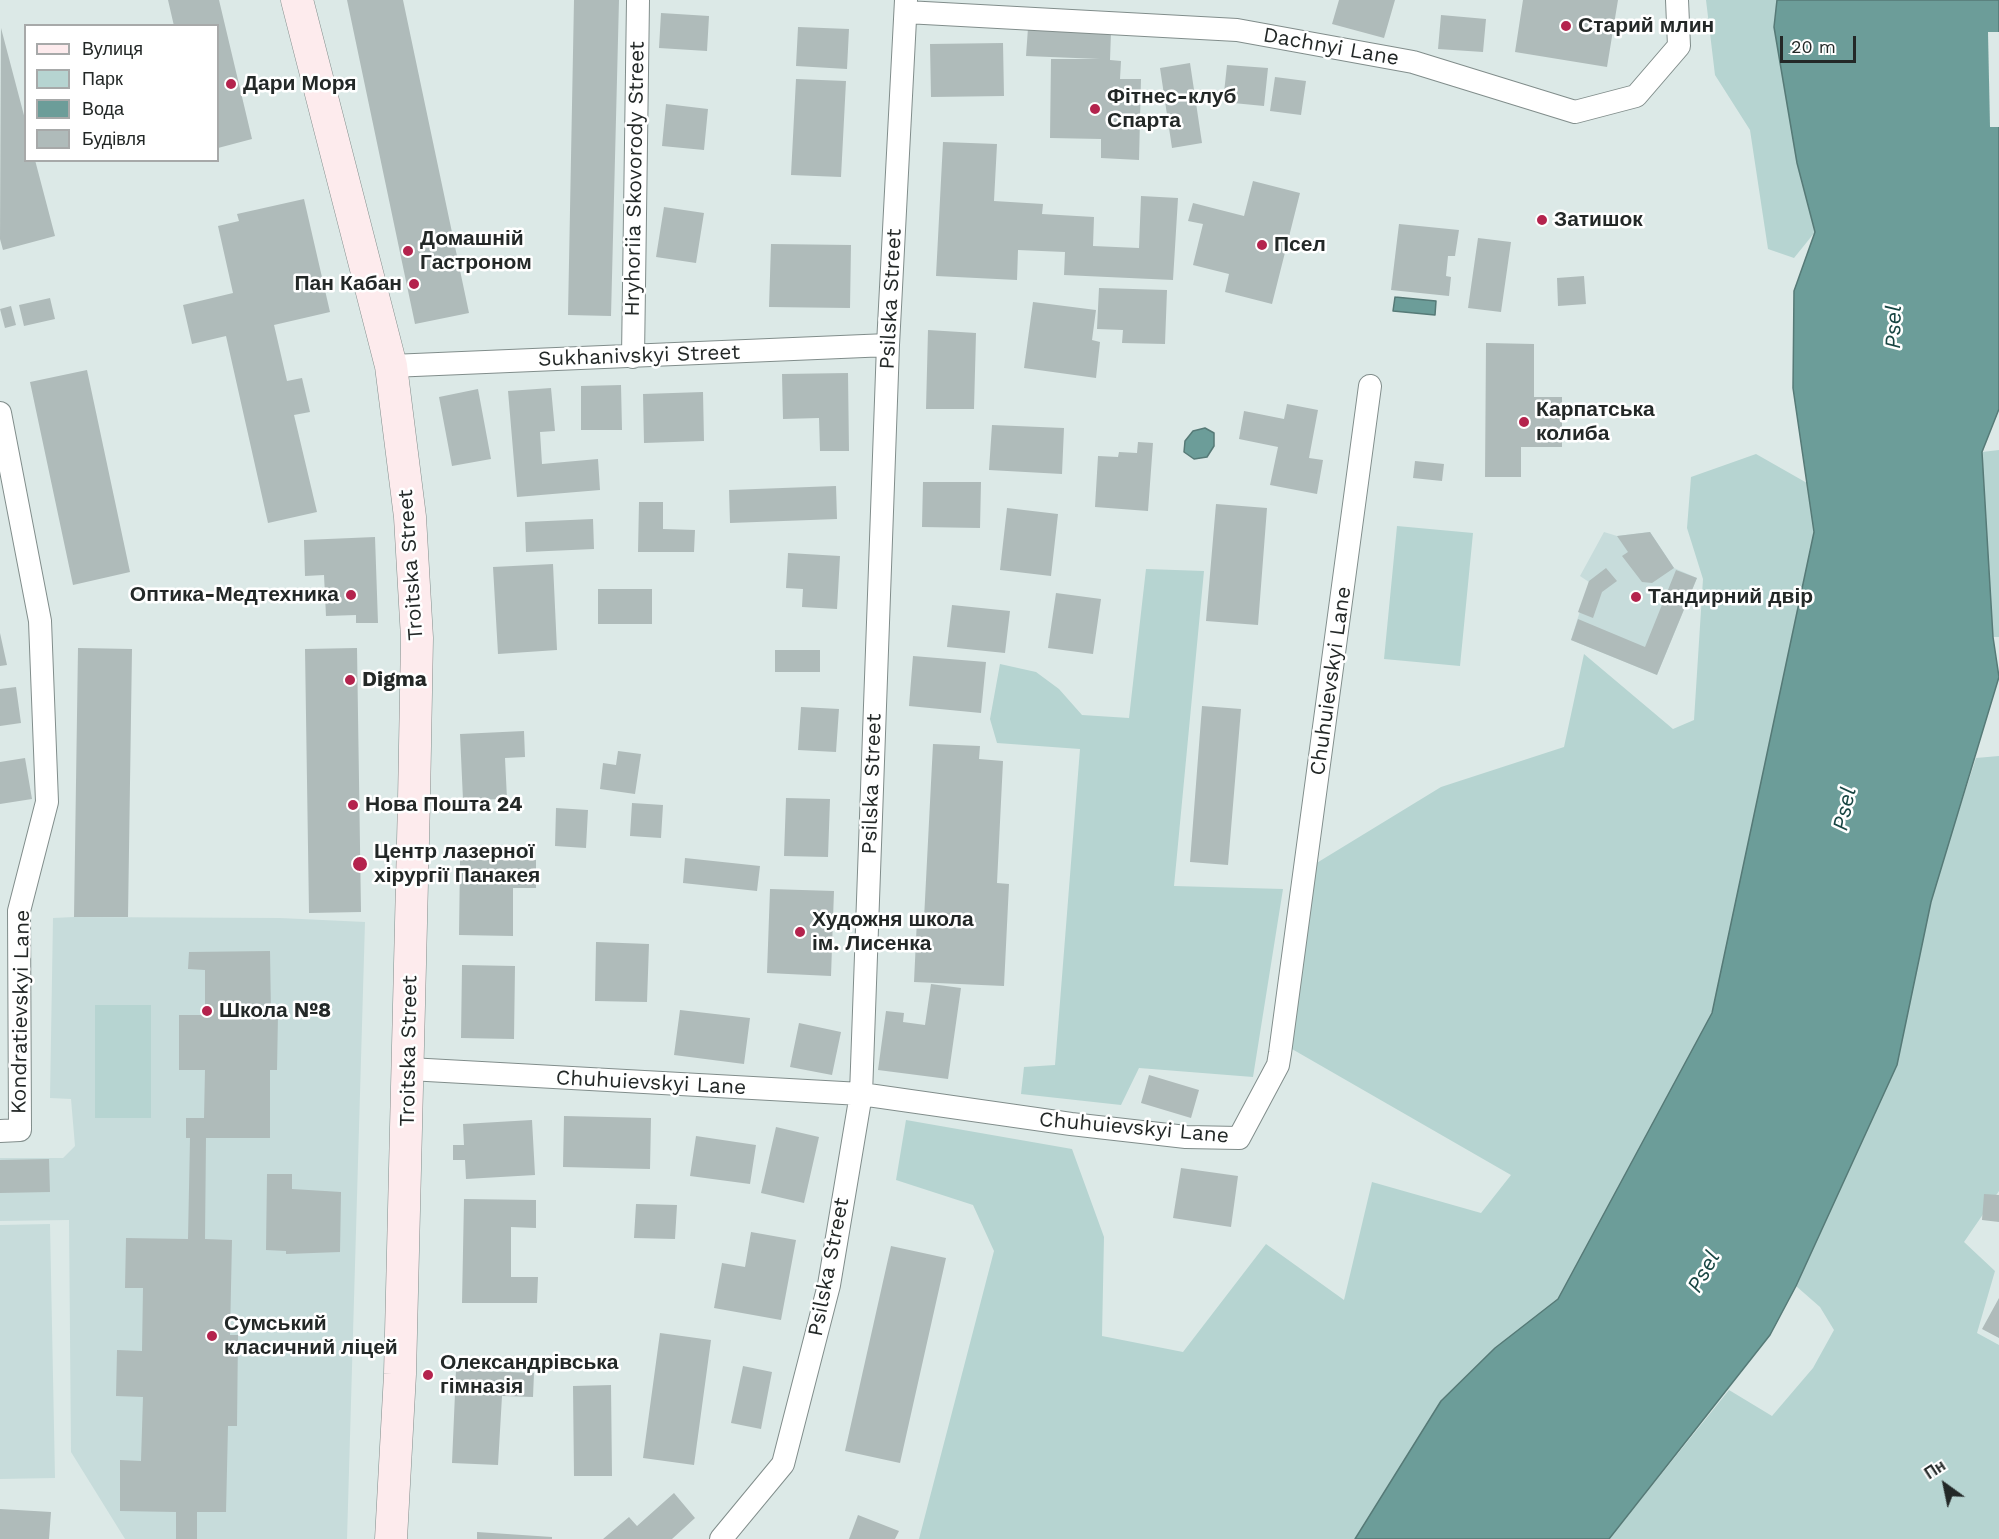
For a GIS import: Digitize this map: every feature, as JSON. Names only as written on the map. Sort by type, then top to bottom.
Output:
[{"type":"main road","name":"Troitska Street","points":[[297,0],[391,366],[410,517],[417,638],[409,1069],[400,1374],[391,1539]]},
{"type":"street","name":"Hryhoriia Skovorody Street","points":[[633,357],[638,0]]},
{"type":"street","name":"Dachnyi Lane","points":[[906,6],[1237,30],[1413,62],[1575,112],[1636,96],[1679,46],[1677,0]]},
{"type":"street","name":"Psilska Street","points":[[721,1539],[783,1464],[829,1285],[861,1094],[888,345],[906,6]]},
{"type":"street","name":"Sukhanivskyi Street","points":[[391,366],[888,345]]},
{"type":"street","name":"Chuhuievskyi Lane","points":[[409,1069],[861,1094],[1071,1124],[1186,1137],[1239,1138],[1278,1065],[1370,386]]},
{"type":"street","name":"Kondratievskyi Lane","points":[[0,413],[40,621],[47,802],[19,911],[20,1130],[0,1131]]},
{"type":"shaded area","name":"Тандирний двір","points":[[1604,532],[1617,536],[1650,532],[1674,568],[1697,578],[1657,675],[1571,640],[1589,582],[1580,576]]},
{"type":"shaded area","name":"Сумський класичний ліцей","points":[[53,918],[280,918],[365,922],[347,1539],[125,1539],[71,1452],[69,1220],[0,1221],[0,1158],[63,1158],[75,1146],[71,1099],[50,1098]]},
{"type":"shaded area","points":[[50,1224],[55,1478],[0,1479],[0,1225]]},
{"type":"green space","points":[[1706,0],[1777,0],[1774,27],[1797,163],[1815,232],[1794,258],[1768,249],[1750,130],[1715,75]]},
{"type":"green space","points":[[1999,450],[1999,637],[1993,637],[1982,452]]},
{"type":"green space","points":[[1756,454],[1807,483],[1814,532],[1712,1013],[1558,1299],[1495,1348],[1441,1401],[1355,1539],[919,1539],[994,1251],[973,1205],[896,1180],[906,1120],[1072,1149],[1104,1237],[1102,1336],[1183,1352],[1266,1244],[1344,1300],[1372,1182],[1481,1213],[1511,1175],[1285,1045],[1315,864],[1441,787],[1564,747],[1584,654],[1673,729],[1694,720],[1703,579],[1687,528],[1691,477]]},
{"type":"green space","points":[[1397,526],[1473,533],[1460,666],[1384,659]]},
{"type":"green space","points":[[1146,569],[1204,571],[1174,886],[1283,889],[1253,1077],[1139,1068],[1121,1105],[1021,1094],[1024,1067],[1055,1065],[1080,749],[997,743],[990,719],[1000,664],[1036,672],[1059,689],[1082,715],[1129,718]]},
{"type":"green space","points":[[1999,756],[1999,1191],[1964,1242],[1995,1271],[1977,1333],[1999,1345],[1999,1539],[1609,1539],[1729,1390],[1772,1416],[1813,1368],[1834,1330],[1820,1307],[1796,1286],[1828,1212],[1976,758]]},
{"type":"green space","points":[[95,1005],[151,1005],[151,1118],[95,1118]]},
{"type":"water","name":"Psel","points":[[1777,0],[1999,0],[1999,409],[1982,452],[1993,637],[1999,677],[1931,902],[1897,1065],[1796,1286],[1770,1335],[1609,1539],[1355,1539],[1441,1401],[1495,1348],[1558,1299],[1712,1013],[1814,532],[1793,388],[1794,291],[1815,232],[1797,163],[1774,27]]},
{"type":"water","points":[[1395,297],[1436,301],[1435,315],[1393,311]]},
{"type":"water","points":[[1205,428],[1214,433],[1214,446],[1207,457],[1194,459],[1184,452],[1185,441],[1193,431]]},
{"type":"pier","points":[[1988,32],[1999,32],[1999,127],[1990,127]]},
{"type":"building","points":[[168,0],[219,0],[252,139],[219,148],[219,24],[174,24]]},
{"type":"building","points":[[347,0],[403,0],[469,313],[415,324]]},
{"type":"building","points":[[574,0],[619,0],[611,316],[568,315]]},
{"type":"building","points":[[1339,0],[1395,0],[1384,38],[1332,24]]},
{"type":"building","name":"Старий млин","points":[[1523,0],[1618,0],[1607,67],[1515,52]]},
{"type":"building","points":[[661,13],[709,16],[707,51],[659,48]]},
{"type":"building","points":[[1441,15],[1486,19],[1483,52],[1438,49]]},
{"type":"building","points":[[798,27],[849,29],[847,69],[796,66]]},
{"type":"building","points":[[1,28],[24,115],[24,162],[36,162],[55,236],[3,250],[0,239]]},
{"type":"building","name":"Фітнес-клуб Спарта","points":[[1028,28],[1111,32],[1110,60],[1121,61],[1120,79],[1141,79],[1139,160],[1101,158],[1101,139],[1050,138],[1051,59],[1100,59],[1026,56]]},
{"type":"building","points":[[1003,43],[1004,96],[931,97],[930,44]]},
{"type":"building","points":[[1190,63],[1202,143],[1172,148],[1160,68]]},
{"type":"building","points":[[1227,65],[1268,68],[1264,106],[1223,102]]},
{"type":"building","points":[[1275,77],[1306,81],[1301,115],[1270,111]]},
{"type":"building","points":[[796,79],[846,81],[841,177],[791,175]]},
{"type":"building","points":[[666,104],[708,109],[704,150],[662,146]]},
{"type":"building","points":[[943,142],[997,144],[994,201],[1043,204],[1042,214],[1094,217],[1093,246],[1139,248],[1141,196],[1178,198],[1173,280],[1064,275],[1065,252],[1018,250],[1017,280],[936,276]]},
{"type":"building","name":"Псел","points":[[1253,181],[1300,193],[1272,304],[1225,292],[1229,274],[1193,265],[1203,224],[1188,221],[1193,203],[1244,216]]},
{"type":"building","points":[[304,199],[330,312],[274,325],[287,381],[302,378],[310,412],[294,415],[317,512],[268,523],[226,336],[192,344],[183,305],[233,293],[218,226],[239,221],[237,214]]},
{"type":"building","points":[[664,207],[704,213],[696,263],[656,257]]},
{"type":"building","points":[[1399,224],[1459,230],[1455,256],[1448,256],[1446,276],[1451,277],[1449,296],[1391,290]]},
{"type":"building","points":[[1478,238],[1511,242],[1501,312],[1468,308]]},
{"type":"building","points":[[771,244],[851,245],[850,308],[769,307]]},
{"type":"building","points":[[1584,276],[1586,304],[1558,306],[1557,278]]},
{"type":"building","points":[[1099,288],[1167,290],[1165,344],[1122,343],[1123,330],[1097,329]]},
{"type":"building","points":[[50,298],[55,319],[24,326],[19,305]]},
{"type":"building","points":[[1033,302],[1096,310],[1092,340],[1100,342],[1096,378],[1024,368]]},
{"type":"building","points":[[11,306],[16,325],[5,328],[0,309]]},
{"type":"building","points":[[928,330],[976,333],[974,409],[926,409]]},
{"type":"building","name":"Карпатська колиба","points":[[1486,343],[1534,344],[1534,397],[1562,397],[1562,447],[1521,447],[1521,477],[1485,477]]},
{"type":"building","points":[[87,370],[130,572],[73,585],[30,382]]},
{"type":"building","points":[[848,373],[849,451],[820,451],[819,418],[783,419],[782,374]]},
{"type":"building","points":[[621,385],[622,430],[581,430],[581,386]]},
{"type":"building","points":[[551,388],[555,431],[540,432],[542,464],[598,459],[600,490],[517,497],[508,391]]},
{"type":"building","points":[[478,389],[491,459],[452,466],[439,397]]},
{"type":"building","points":[[703,392],[704,441],[644,443],[643,394]]},
{"type":"building","points":[[1287,404],[1318,410],[1309,458],[1323,460],[1317,494],[1270,485],[1278,447],[1239,439],[1244,411],[1284,419]]},
{"type":"building","points":[[992,425],[1064,428],[1062,474],[989,470]]},
{"type":"building","points":[[1138,442],[1153,443],[1148,511],[1095,507],[1098,456],[1118,457],[1119,452],[1137,453]]},
{"type":"building","points":[[1415,461],[1444,464],[1442,481],[1413,478]]},
{"type":"building","points":[[923,482],[981,482],[980,528],[922,527]]},
{"type":"building","points":[[836,486],[837,519],[730,523],[729,490]]},
{"type":"building","points":[[639,502],[663,502],[663,529],[695,530],[694,552],[638,552]]},
{"type":"building","points":[[1216,504],[1267,508],[1258,625],[1206,621]]},
{"type":"building","points":[[1007,508],[1058,514],[1051,576],[1000,570]]},
{"type":"building","points":[[593,519],[594,549],[526,552],[525,522]]},
{"type":"building","points":[[1650,532],[1674,568],[1652,583],[1642,582],[1622,556],[1628,552],[1617,536]]},
{"type":"building","name":"Оптика-Медтехника","points":[[375,537],[378,623],[356,623],[356,615],[326,616],[324,575],[305,576],[304,540]]},
{"type":"building","points":[[788,553],[840,556],[837,609],[802,607],[803,589],[786,588]]},
{"type":"building","points":[[553,564],[557,650],[498,654],[493,567]]},
{"type":"building","points":[[1606,568],[1617,581],[1602,592],[1593,618],[1578,612],[1589,581]]},
{"type":"building","points":[[1676,570],[1697,578],[1657,675],[1571,640],[1578,619],[1645,647]]},
{"type":"building","points":[[598,589],[652,589],[652,624],[598,624]]},
{"type":"building","points":[[1056,593],[1101,599],[1093,654],[1048,648]]},
{"type":"building","points":[[952,605],[1010,611],[1005,653],[947,647]]},
{"type":"building","points":[[0,633],[7,665],[0,666]]},
{"type":"building","points":[[78,648],[132,649],[128,917],[74,917]]},
{"type":"building","points":[[357,648],[361,912],[309,913],[305,649]]},
{"type":"building","points":[[775,650],[820,650],[820,672],[775,672]]},
{"type":"building","points":[[913,656],[986,662],[981,713],[909,706]]},
{"type":"building","points":[[16,687],[21,723],[0,726],[0,689]]},
{"type":"building","points":[[1202,706],[1241,709],[1228,865],[1190,862]]},
{"type":"building","points":[[801,707],[839,709],[836,752],[798,750]]},
{"type":"building","points":[[524,731],[525,757],[505,758],[507,799],[463,800],[460,734]]},
{"type":"building","points":[[933,744],[980,746],[979,759],[1003,761],[997,883],[1009,884],[1004,986],[914,982],[917,919],[924,919]]},
{"type":"building","points":[[618,751],[641,754],[635,794],[600,789],[603,763],[616,765]]},
{"type":"building","points":[[25,758],[32,799],[0,804],[0,762]]},
{"type":"building","points":[[786,798],[830,799],[828,857],[784,856]]},
{"type":"building","points":[[632,803],[663,805],[661,838],[630,836]]},
{"type":"building","points":[[556,808],[588,810],[586,848],[555,846]]},
{"type":"building","points":[[685,858],[760,866],[757,891],[683,883]]},
{"type":"building","points":[[460,860],[536,860],[536,888],[513,888],[513,936],[459,935]]},
{"type":"building","name":"Художня школа ім. Лисенка","points":[[770,889],[834,891],[831,976],[767,973]]},
{"type":"building","points":[[596,942],[649,944],[647,1002],[595,1001]]},
{"type":"building","points":[[270,951],[271,1015],[278,1015],[277,1070],[270,1070],[270,1138],[206,1138],[205,1239],[232,1240],[230,1335],[238,1335],[237,1426],[228,1426],[226,1512],[197,1512],[197,1539],[176,1539],[176,1512],[120,1511],[120,1460],[141,1461],[143,1397],[116,1396],[117,1350],[142,1351],[143,1288],[125,1288],[126,1238],[188,1239],[190,1138],[186,1138],[186,1118],[204,1118],[205,1070],[179,1070],[179,1015],[205,1015],[205,970],[188,969],[189,952]]},
{"type":"building","points":[[462,965],[515,966],[514,1039],[461,1038]]},
{"type":"building","points":[[931,984],[961,988],[948,1079],[878,1070],[886,1011],[904,1013],[903,1022],[925,1025]]},
{"type":"building","points":[[680,1010],[750,1018],[744,1064],[674,1055]]},
{"type":"building","points":[[799,1023],[841,1032],[832,1075],[790,1067]]},
{"type":"building","points":[[1149,1075],[1199,1090],[1191,1118],[1141,1103]]},
{"type":"building","points":[[564,1116],[651,1118],[650,1169],[563,1167]]},
{"type":"building","points":[[532,1120],[535,1175],[466,1179],[465,1160],[453,1160],[453,1145],[464,1145],[463,1124]]},
{"type":"building","points":[[776,1127],[819,1137],[804,1203],[761,1193]]},
{"type":"building","points":[[696,1136],[756,1145],[750,1184],[690,1176]]},
{"type":"building","points":[[49,1159],[50,1192],[0,1193],[0,1160]]},
{"type":"building","points":[[1181,1168],[1238,1176],[1231,1227],[1173,1218]]},
{"type":"building","points":[[267,1174],[292,1174],[292,1189],[341,1192],[340,1252],[286,1254],[286,1251],[266,1250]]},
{"type":"building","points":[[1984,1194],[1999,1195],[1999,1222],[1982,1220]]},
{"type":"building","points":[[464,1199],[536,1200],[536,1228],[511,1227],[511,1277],[538,1277],[537,1303],[462,1303]]},
{"type":"building","points":[[636,1204],[677,1205],[675,1239],[634,1238]]},
{"type":"building","points":[[751,1232],[796,1240],[781,1320],[714,1308],[722,1263],[745,1267]]},
{"type":"building","points":[[891,1246],[946,1258],[900,1463],[845,1451]]},
{"type":"building","points":[[1999,1298],[1999,1338],[1982,1329]]},
{"type":"building","points":[[660,1333],[711,1340],[694,1465],[643,1458]]},
{"type":"building","points":[[743,1366],[772,1372],[761,1429],[731,1423]]},
{"type":"building","points":[[456,1370],[534,1373],[533,1397],[502,1396],[498,1465],[452,1463]]},
{"type":"building","points":[[611,1385],[612,1476],[574,1476],[573,1386]]},
{"type":"building","points":[[674,1493],[695,1518],[672,1539],[603,1539],[629,1517],[637,1526]]},
{"type":"building","points":[[0,1509],[51,1512],[49,1539],[0,1539]]},
{"type":"building","points":[[858,1515],[899,1531],[895,1539],[849,1539]]},
{"type":"building","points":[[477,1532],[552,1537],[552,1539],[477,1539]]},
{"type":"place","name":"Старий млин","points":[[1566,26]]},
{"type":"place","name":"Дари Моря","points":[[231,84]]},
{"type":"place","name":"Фітнес-клуб Спарта","points":[[1095,109]]},
{"type":"place","name":"Затишок","points":[[1542,220]]},
{"type":"place","name":"Псел","points":[[1262,245]]},
{"type":"place","name":"Домашній Гастроном","points":[[408,251]]},
{"type":"place","name":"Пан Кабан","points":[[414,284]]},
{"type":"place","name":"Карпатська колиба","points":[[1524,422]]},
{"type":"place","name":"Оптика-Медтехника","points":[[351,595]]},
{"type":"place","name":"Тандирний двір","points":[[1636,597]]},
{"type":"place","name":"Digma","points":[[350,680]]},
{"type":"place","name":"Нова Пошта 24","points":[[353,805]]},
{"type":"place","name":"Центр лазерної хірургії Панакея","points":[[360,864]]},
{"type":"place","name":"Художня школа ім. Лисенка","points":[[800,932]]},
{"type":"place","name":"Школа №8","points":[[207,1011]]},
{"type":"place","name":"Сумський класичний ліцей","points":[[212,1336]]},
{"type":"place","name":"Олександрівська гімназія","points":[[428,1375]]}]
